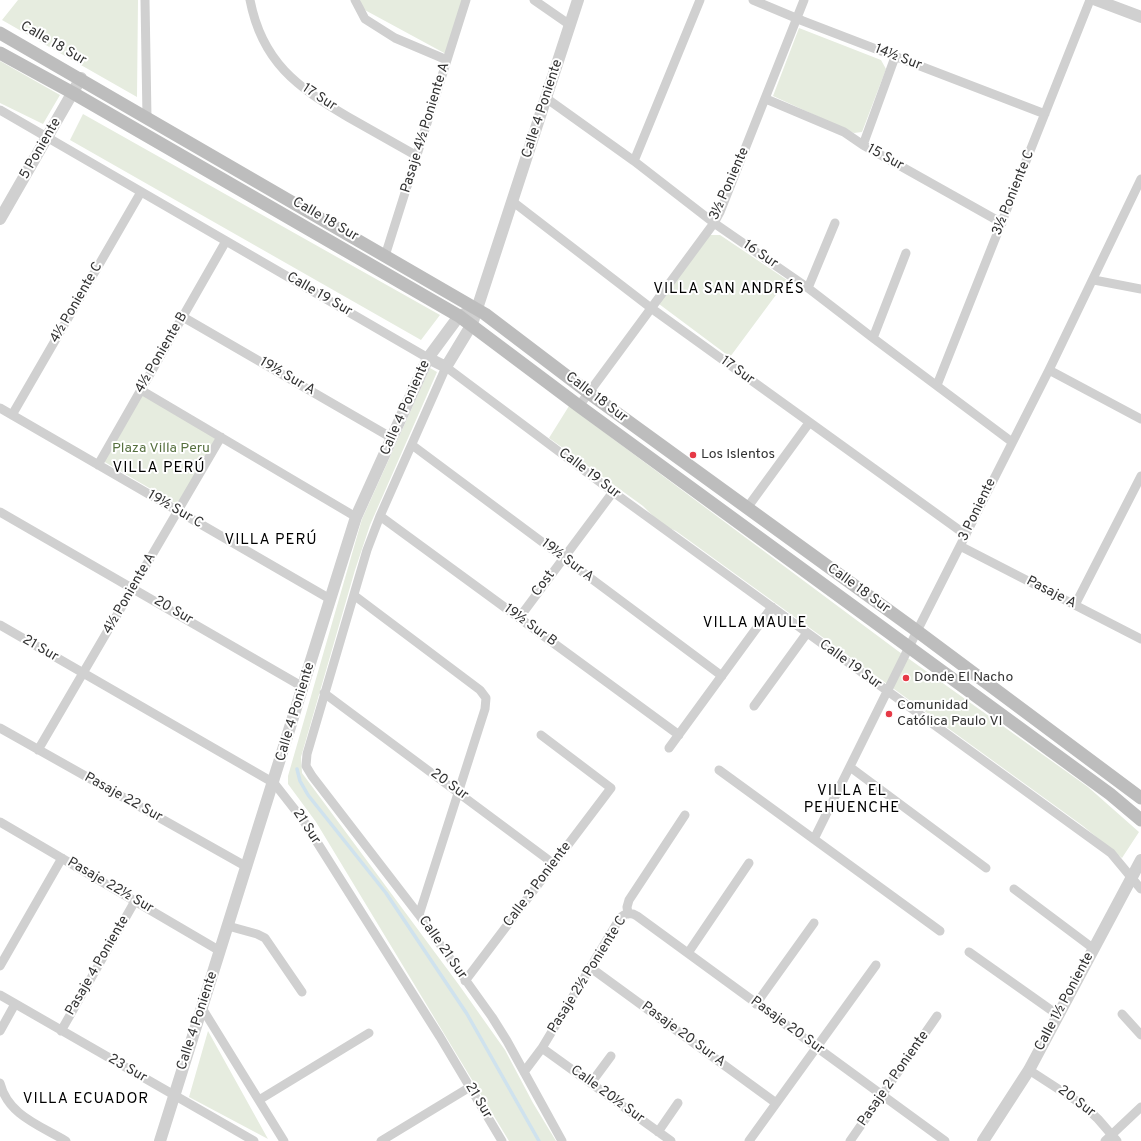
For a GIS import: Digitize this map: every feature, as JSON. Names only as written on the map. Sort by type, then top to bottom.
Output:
[{"type":"main road","name":"Calle 18 Sur","points":[[0,33],[81,78],[477,310],[917,631],[1141,798]]},
{"type":"main road","name":"Calle 18 Sur","points":[[0,53],[73,92],[472,324],[579,406],[1110,794],[1141,820]]},
{"type":"street","points":[[145,0],[147,117]]},
{"type":"street","name":"17 Sur","points":[[250,0],[259,33],[267,49],[276,63],[295,82],[318,100],[417,156]]},
{"type":"street","points":[[355,0],[365,19],[395,38],[447,60]]},
{"type":"street","name":"Pasaje 4½ Poniente A","points":[[385,256],[466,0]]},
{"type":"street","points":[[534,0],[570,25]]},
{"type":"street","name":"Calle 4 Poniente","points":[[306,766],[307,754],[324,693],[355,596],[367,550],[380,516],[446,367],[472,324],[578,0]]},
{"type":"street","points":[[634,161],[700,0]]},
{"type":"street","name":"14½ Sur","points":[[753,0],[797,19],[1045,114]]},
{"type":"street","name":"3½ Poniente","points":[[579,406],[714,223],[726,199],[804,0]]},
{"type":"street","name":"3½ Poniente C","points":[[937,386],[1090,0]]},
{"type":"street","points":[[1096,0],[1141,17]]},
{"type":"street","points":[[863,145],[895,57]]},
{"type":"street","name":"5 Poniente","points":[[0,219],[81,78]]},
{"type":"street","name":"16 Sur","points":[[546,98],[634,161],[714,223],[808,288],[1012,442]]},
{"type":"street","name":"15 Sur","points":[[766,99],[844,132],[863,145],[1002,223]]},
{"type":"street","name":"Calle 19 Sur","points":[[0,110],[446,367],[612,492],[1111,853],[1141,890]]},
{"type":"street","name":"3 Poniente","points":[[814,839],[888,692],[909,646],[1094,280],[1141,179]]},
{"type":"street","name":"4½ Poniente C","points":[[12,415],[141,192]]},
{"type":"street","name":"17 Sur","points":[[512,201],[651,308],[966,535]]},
{"type":"street","points":[[808,288],[835,223]]},
{"type":"street","name":"4½ Poniente B","points":[[98,465],[226,241]]},
{"type":"street","points":[[873,338],[906,253]]},
{"type":"street","points":[[1094,280],[1141,288]]},
{"type":"street","points":[[460,316],[477,310]]},
{"type":"street","name":"Calle 4 Poniente","points":[[160,1141],[274,783],[356,517],[428,358],[460,316]]},
{"type":"street","name":"19½ Sur A","points":[[183,317],[392,438]]},
{"type":"street","points":[[1049,370],[1141,419]]},
{"type":"street","points":[[141,390],[356,517]]},
{"type":"street","name":"19½ Sur C","points":[[0,408],[330,599]]},
{"type":"street","points":[[747,508],[809,423]]},
{"type":"street","name":"4½ Poniente A","points":[[38,750],[221,437]]},
{"type":"street","name":"19½ Sur A","points":[[412,445],[722,676]]},
{"type":"street","points":[[1074,605],[1138,490],[1141,476]]},
{"type":"street","name":"Cost","points":[[519,618],[612,492]]},
{"type":"street","name":"20 Sur","points":[[0,512],[304,687]]},
{"type":"street","name":"19½ Sur B","points":[[380,516],[679,735]]},
{"type":"street","name":"Pasaje A","points":[[960,546],[1141,639]]},
{"type":"street","points":[[355,596],[484,695],[486,705],[419,915]]},
{"type":"street","points":[[669,748],[772,607]]},
{"type":"street","name":"21 Sur","points":[[0,625],[274,783],[303,820],[470,1087],[502,1141]]},
{"type":"street","points":[[754,706],[807,633]]},
{"type":"street","name":"20 Sur","points":[[324,693],[554,864]]},
{"type":"street","name":"Pasaje 22 Sur","points":[[0,728],[247,868]]},
{"type":"street","name":"Calle 3 Poniente","points":[[465,981],[611,788],[541,735]]},
{"type":"street","name":"Calle 21 Sur","points":[[306,766],[312,776],[419,915],[504,1035],[562,1141]]},
{"type":"street","points":[[850,766],[986,868]]},
{"type":"street","points":[[719,770],[940,931]]},
{"type":"street","name":"Pasaje 2½ Poniente C","points":[[524,1072],[542,1048],[620,918],[628,914],[627,907],[629,900],[685,815]]},
{"type":"street","name":"Pasaje 22½ Sur","points":[[0,822],[220,951]]},
{"type":"street","points":[[0,966],[62,858]]},
{"type":"street","name":"Calle 1½ Poniente","points":[[983,1141],[1029,1070],[1141,860]]},
{"type":"street","points":[[688,953],[748,863]]},
{"type":"street","points":[[1014,889],[1094,949]]},
{"type":"street","name":"Pasaje 4 Poniente","points":[[61,1031],[135,901]]},
{"type":"street","name":"Pasaje 20 Sur","points":[[628,914],[637,916],[945,1141]]},
{"type":"street","points":[[756,1004],[814,923]]},
{"type":"street","points":[[228,926],[257,934],[265,938],[302,992]]},
{"type":"street","points":[[969,952],[1058,1015]]},
{"type":"street","points":[[749,1141],[876,965]]},
{"type":"street","name":"Pasaje 20 Sur A","points":[[590,968],[776,1103]]},
{"type":"street","name":"23 Sur","points":[[0,996],[254,1141]]},
{"type":"street","points":[[0,1031],[15,1004]]},
{"type":"street","points":[[202,1008],[284,1141]]},
{"type":"street","points":[[1122,1014],[1141,1035]]},
{"type":"street","name":"Pasaje 2 Poniente","points":[[850,1141],[937,1016]]},
{"type":"street","points":[[259,1100],[369,1033]]},
{"type":"street","name":"Calle 20½ Sur","points":[[542,1048],[671,1141]]},
{"type":"street","points":[[591,1083],[611,1056]]},
{"type":"street","name":"20 Sur","points":[[1029,1070],[1083,1105],[1098,1119],[1111,1139]]},
{"type":"street","points":[[0,1083],[5,1098],[12,1108],[66,1141]]},
{"type":"street","points":[[381,1141],[470,1087]]},
{"type":"street","points":[[658,1132],[678,1103]]},
{"type":"street","points":[[1111,1139],[1141,1107]]},
{"type":"green space","points":[[18,0],[138,0],[137,97],[2,20]]},
{"type":"green space","points":[[360,0],[463,0],[446,54],[363,9]]},
{"type":"green space","points":[[799,28],[881,60],[886,69],[862,132],[854,133],[773,96]]},
{"type":"green space","points":[[0,61],[60,95],[43,124],[0,103]]},
{"type":"green space","points":[[83,114],[440,315],[421,340],[70,140]]},
{"type":"green space","points":[[710,235],[720,235],[787,280],[730,357],[659,304]]},
{"type":"green space","points":[[430,368],[437,372],[370,525],[355,570],[301,757],[302,773],[459,985],[505,1050],[533,1103],[556,1141],[509,1141],[316,822],[288,784],[288,776],[362,519]]},
{"type":"green space","name":"Plaza Villa Peru","points":[[143,392],[220,437],[180,506],[103,461]]},
{"type":"green space","points":[[569,406],[898,651],[1088,787],[1139,832],[1122,858],[1083,826],[676,531],[662,525],[643,506],[549,438]]},
{"type":"green space","points":[[208,1031],[268,1139],[189,1097]]},
{"type":"waterway","points":[[297,769],[300,781],[308,795],[386,893],[467,1014],[539,1141]]},
{"type":"place","name":"Los Islentos","points":[[693,455]]},
{"type":"place","name":"Donde El Nacho","points":[[906,678]]},
{"type":"place","name":"Comunidad Católica Paulo VI","points":[[889,714]]},
{"type":"district","name":"VILLA SAN ANDRÉS","points":[[729,290]]},
{"type":"district","name":"VILLA PERÚ","points":[[159,469]]},
{"type":"district","name":"VILLA PERÚ","points":[[271,541]]},
{"type":"district","name":"VILLA MAULE","points":[[755,624]]},
{"type":"district","name":"VILLA EL PEHUENCHE","points":[[852,800]]},
{"type":"district","name":"VILLA ECUADOR","points":[[86,1100]]}]
